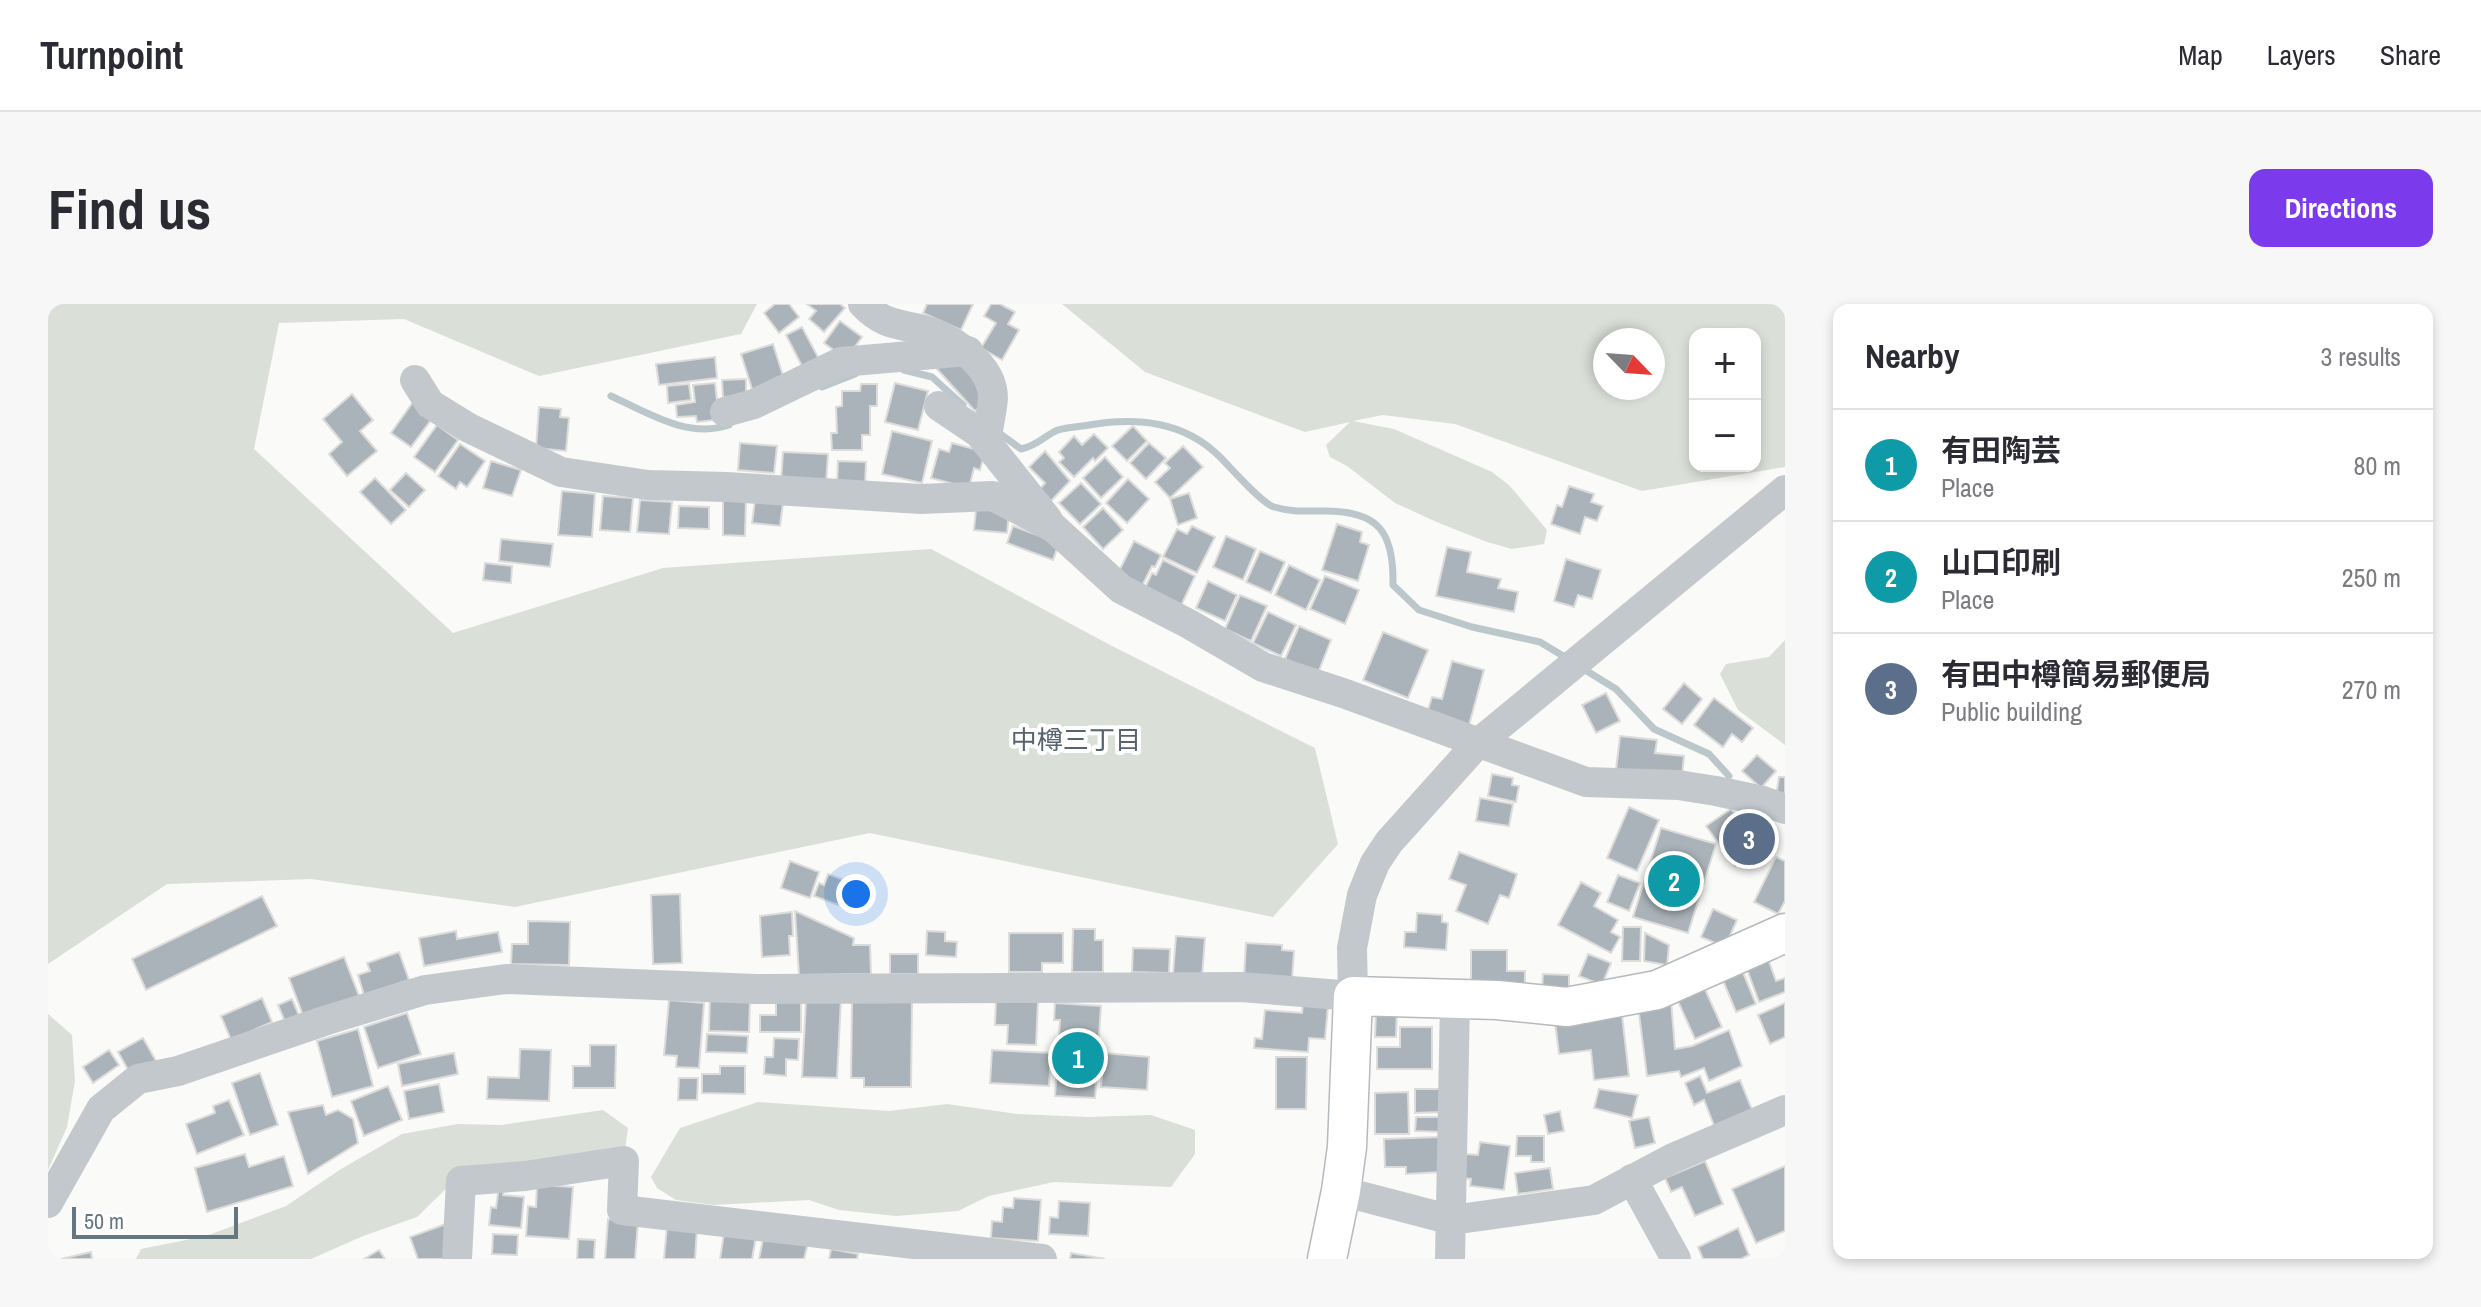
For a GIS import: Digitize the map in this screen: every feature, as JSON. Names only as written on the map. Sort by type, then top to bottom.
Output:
[{"type":"main road","points":[[1327,1259],[1347,1147],[1353,996],[1497,1000],[1567,1007],[1657,990],[1785,933]]},
{"type":"street","points":[[863,304],[890,324],[923,330],[968,351],[989,377],[993,396],[986,442]]},
{"type":"street","points":[[725,412],[754,404],[841,362],[968,351]]},
{"type":"street","points":[[415,380],[430,404],[469,428],[561,472],[648,485],[921,499],[993,496],[1054,528]]},
{"type":"street","points":[[939,406],[979,433],[1054,528],[1121,589],[1263,667],[1586,782],[1691,787],[1763,801],[1785,809]]},
{"type":"street","points":[[48,1203],[101,1109],[138,1079],[178,1071],[425,990],[506,979],[756,989],[1241,987],[1353,996],[1352,948],[1362,895],[1375,863],[1389,842],[1477,744],[1785,490]]},
{"type":"street","points":[[1450,1259],[1455,1000]]},
{"type":"street","points":[[1341,1191],[1452,1220],[1594,1200],[1673,1158],[1785,1110]]},
{"type":"street","points":[[457,1259],[461,1181],[525,1176],[624,1161],[622,1210],[1042,1259]]},
{"type":"street","points":[[1632,1179],[1676,1259]]},
{"type":"shaded area","points":[[48,304],[757,304],[741,334],[539,376],[404,319],[279,323],[254,449],[453,633],[663,568],[931,549],[1112,646],[1315,748],[1338,844],[1273,917],[870,833],[515,907],[311,879],[167,884],[48,964]]},
{"type":"shaded area","points":[[1062,304],[1785,304],[1785,467],[1761,471],[1761,328],[1689,328],[1689,472],[1755,472],[1642,491],[1455,424],[1383,415],[1353,421],[1394,429],[1492,472],[1510,486],[1547,530],[1544,544],[1512,549],[1487,542],[1395,503],[1347,466],[1330,457],[1326,445],[1350,422],[1305,432],[1145,372]]},
{"type":"shaded area","points":[[1785,640],[1785,745],[1738,710],[1720,674],[1726,664],[1769,657]]},
{"type":"shaded area","points":[[48,1014],[72,1035],[75,1081],[67,1127],[48,1170]]},
{"type":"shaded area","points":[[758,1102],[889,1111],[947,1104],[1017,1114],[1089,1117],[1151,1115],[1195,1130],[1195,1154],[1171,1187],[1054,1182],[989,1196],[958,1211],[896,1216],[839,1210],[809,1200],[714,1205],[676,1200],[657,1188],[651,1177],[680,1128]]},
{"type":"shaded area","points":[[603,1110],[628,1128],[625,1150],[456,1179],[417,1217],[311,1259],[136,1259],[141,1249],[206,1236],[286,1206],[341,1169],[402,1134],[458,1124],[502,1125]]},
{"type":"building","points":[[775,304],[789,304],[799,317],[779,333],[764,313]]},
{"type":"building","points":[[807,304],[840,304],[845,308],[824,332],[809,319],[816,311]]},
{"type":"building","points":[[927,304],[973,304],[961,330],[923,313]]},
{"type":"building","points":[[991,304],[1000,304],[1015,312],[1008,324],[1019,330],[1002,360],[981,348],[996,323],[984,316]]},
{"type":"building","points":[[840,321],[862,337],[846,359],[824,343]]},
{"type":"building","points":[[802,327],[819,359],[803,368],[786,335]]},
{"type":"building","points":[[773,344],[785,382],[753,392],[741,354]]},
{"type":"building","points":[[715,357],[717,378],[659,385],[656,364]]},
{"type":"building","points":[[948,359],[963,359],[988,400],[975,411],[937,369]]},
{"type":"building","points":[[746,379],[746,396],[723,397],[722,380]]},
{"type":"building","points":[[715,383],[723,419],[697,422],[696,416],[677,417],[676,405],[695,402],[693,385]]},
{"type":"building","points":[[895,383],[928,391],[918,430],[885,422]]},
{"type":"building","points":[[689,384],[691,400],[668,403],[667,386]]},
{"type":"building","points":[[861,384],[877,384],[877,406],[870,406],[870,435],[862,435],[862,450],[832,450],[831,433],[837,433],[836,407],[842,406],[842,391],[860,391]]},
{"type":"building","points":[[352,394],[373,420],[360,431],[377,451],[347,476],[329,454],[342,442],[323,419]]},
{"type":"building","points":[[413,402],[434,416],[411,447],[391,433]]},
{"type":"building","points":[[539,407],[561,409],[560,417],[569,418],[566,451],[536,448]]},
{"type":"building","points":[[437,425],[458,440],[435,472],[414,457]]},
{"type":"building","points":[[1133,426],[1147,441],[1127,461],[1112,446]]},
{"type":"building","points":[[892,431],[932,441],[922,483],[882,474]]},
{"type":"building","points":[[1094,434],[1108,448],[1074,477],[1059,462],[1064,458],[1059,452],[1074,436],[1082,445]]},
{"type":"building","points":[[740,443],[777,446],[774,473],[738,470]]},
{"type":"building","points":[[952,443],[985,452],[980,470],[974,468],[969,488],[931,478],[939,449],[949,452]]},
{"type":"building","points":[[1149,443],[1166,458],[1146,479],[1130,463]]},
{"type":"building","points":[[460,444],[485,461],[467,487],[460,482],[456,489],[438,476]]},
{"type":"building","points":[[1183,446],[1203,467],[1170,498],[1155,482],[1170,468],[1165,463]]},
{"type":"building","points":[[1045,451],[1070,481],[1051,501],[1040,489],[1045,483],[1029,467]]},
{"type":"building","points":[[783,452],[828,454],[826,485],[781,482]]},
{"type":"building","points":[[1105,457],[1123,477],[1101,498],[1083,478]]},
{"type":"building","points":[[491,461],[521,470],[512,496],[483,488]]},
{"type":"building","points":[[838,461],[866,462],[865,485],[837,484]]},
{"type":"building","points":[[406,473],[425,490],[409,507],[390,490]]},
{"type":"building","points":[[375,478],[406,510],[391,524],[360,492]]},
{"type":"building","points":[[1128,479],[1149,499],[1127,523],[1106,503]]},
{"type":"building","points":[[1081,483],[1101,504],[1080,524],[1059,503]]},
{"type":"building","points":[[1569,486],[1594,494],[1591,502],[1603,506],[1597,521],[1585,517],[1580,534],[1551,524],[1557,505],[1562,507]]},
{"type":"building","points":[[562,491],[595,494],[592,537],[558,535]]},
{"type":"building","points":[[1189,493],[1197,518],[1178,525],[1170,499]]},
{"type":"building","points":[[603,496],[633,498],[630,532],[600,530]]},
{"type":"building","points":[[723,499],[746,500],[745,536],[723,535]]},
{"type":"building","points":[[640,500],[672,502],[669,534],[637,532]]},
{"type":"building","points":[[755,500],[783,503],[780,526],[752,523]]},
{"type":"building","points":[[679,506],[709,507],[709,529],[678,528]]},
{"type":"building","points":[[1103,508],[1123,530],[1103,549],[1083,527]]},
{"type":"building","points":[[976,509],[1009,512],[1007,533],[974,530]]},
{"type":"building","points":[[1337,524],[1362,532],[1360,542],[1369,545],[1358,581],[1322,570]]},
{"type":"building","points":[[1013,526],[1059,543],[1053,560],[1007,543]]},
{"type":"building","points":[[1192,526],[1215,537],[1197,573],[1163,557],[1177,529],[1187,534]]},
{"type":"building","points":[[1226,536],[1256,549],[1243,580],[1213,567]]},
{"type":"building","points":[[501,539],[553,544],[550,567],[499,561]]},
{"type":"building","points":[[1134,541],[1161,555],[1142,586],[1118,573]]},
{"type":"building","points":[[1447,547],[1471,552],[1467,572],[1501,579],[1498,588],[1518,592],[1514,612],[1436,596]]},
{"type":"building","points":[[1260,551],[1285,562],[1271,593],[1246,582]]},
{"type":"building","points":[[1566,559],[1601,570],[1592,599],[1578,595],[1574,607],[1554,601]]},
{"type":"building","points":[[1163,560],[1195,576],[1180,608],[1144,590]]},
{"type":"building","points":[[485,563],[512,566],[511,583],[483,580]]},
{"type":"building","points":[[1289,565],[1320,580],[1306,610],[1275,595]]},
{"type":"building","points":[[1325,576],[1359,590],[1345,624],[1310,609]]},
{"type":"building","points":[[1208,581],[1237,595],[1225,621],[1196,608]]},
{"type":"building","points":[[1240,595],[1267,606],[1251,641],[1225,629]]},
{"type":"building","points":[[1268,612],[1296,625],[1281,656],[1253,643]]},
{"type":"building","points":[[1299,626],[1331,640],[1318,673],[1285,659]]},
{"type":"building","points":[[1383,632],[1428,650],[1408,698],[1363,680]]},
{"type":"building","points":[[1452,661],[1484,670],[1469,725],[1427,713],[1432,697],[1442,699]]},
{"type":"building","points":[[1684,683],[1702,699],[1682,724],[1663,709]]},
{"type":"building","points":[[1606,693],[1620,721],[1596,733],[1582,705]]},
{"type":"building","points":[[1714,698],[1753,728],[1742,742],[1732,734],[1723,747],[1694,725]]},
{"type":"building","points":[[1620,736],[1657,740],[1655,753],[1684,756],[1682,777],[1616,770]]},
{"type":"building","points":[[1757,755],[1776,771],[1761,788],[1742,771]]},
{"type":"building","points":[[1492,774],[1513,778],[1512,785],[1519,786],[1516,802],[1488,796]]},
{"type":"building","points":[[1779,777],[1785,777],[1785,798],[1776,796]]},
{"type":"building","points":[[1480,798],[1513,804],[1509,826],[1476,821]]},
{"type":"building","points":[[1629,807],[1659,820],[1637,871],[1607,858]]},
{"type":"building","points":[[1731,809],[1760,848],[1735,866],[1706,826]]},
{"type":"building","points":[[1661,828],[1716,844],[1688,933],[1633,917]]},
{"type":"building","points":[[1459,852],[1517,874],[1509,898],[1500,895],[1488,924],[1456,911],[1466,885],[1449,879]]},
{"type":"building","points":[[1776,857],[1785,861],[1785,901],[1778,914],[1754,902]]},
{"type":"building","points":[[790,861],[819,872],[810,898],[781,888]]},
{"type":"building","points":[[828,874],[847,881],[838,905],[814,896],[819,883],[824,885]]},
{"type":"building","points":[[1618,875],[1640,883],[1629,911],[1607,902]]},
{"type":"building","points":[[1581,882],[1601,893],[1594,906],[1618,920],[1611,932],[1620,937],[1611,953],[1558,925]]},
{"type":"building","points":[[680,894],[682,963],[653,964],[651,895]]},
{"type":"building","points":[[262,896],[277,926],[146,990],[132,959]]},
{"type":"building","points":[[1713,909],[1737,920],[1725,947],[1701,937]]},
{"type":"building","points":[[795,911],[854,938],[853,945],[870,945],[871,974],[799,975]]},
{"type":"building","points":[[792,912],[790,955],[762,957],[760,916]]},
{"type":"building","points":[[1417,913],[1442,915],[1442,922],[1448,923],[1446,950],[1404,947],[1405,932],[1416,932]]},
{"type":"building","points":[[528,921],[570,922],[569,965],[511,964],[512,944],[528,944]]},
{"type":"building","points":[[1623,927],[1641,927],[1640,961],[1622,961]]},
{"type":"building","points":[[1073,929],[1095,929],[1095,940],[1103,940],[1103,972],[1072,972]]},
{"type":"building","points":[[456,931],[457,939],[498,932],[502,952],[424,966],[419,938]]},
{"type":"building","points":[[927,931],[945,932],[945,941],[957,942],[956,957],[926,955]]},
{"type":"building","points":[[1009,933],[1063,933],[1063,963],[1042,963],[1042,972],[1009,972]]},
{"type":"building","points":[[1645,933],[1669,945],[1667,965],[1644,961]]},
{"type":"building","points":[[1176,936],[1205,938],[1202,977],[1173,974]]},
{"type":"building","points":[[1246,943],[1282,945],[1282,950],[1294,951],[1292,980],[1244,977]]},
{"type":"building","points":[[1133,948],[1170,949],[1169,973],[1132,972]]},
{"type":"building","points":[[1471,950],[1507,950],[1507,971],[1525,971],[1525,991],[1471,992]]},
{"type":"building","points":[[399,952],[409,980],[364,995],[358,975],[370,971],[367,963]]},
{"type":"building","points":[[1766,953],[1776,981],[1785,978],[1785,992],[1759,1002],[1744,961]]},
{"type":"building","points":[[890,954],[918,954],[918,974],[890,974]]},
{"type":"building","points":[[1588,954],[1611,963],[1602,985],[1579,976]]},
{"type":"building","points":[[344,957],[359,996],[304,1018],[289,978]]},
{"type":"building","points":[[1742,970],[1756,1004],[1736,1012],[1722,978]]},
{"type":"building","points":[[1543,974],[1569,975],[1569,991],[1542,990]]},
{"type":"building","points":[[1704,987],[1722,1027],[1695,1039],[1677,999]]},
{"type":"building","points":[[710,995],[750,1000],[749,1032],[709,1031]]},
{"type":"building","points":[[776,997],[801,997],[801,1032],[760,1032],[760,1015],[776,1015]]},
{"type":"building","points":[[262,998],[272,1022],[231,1040],[221,1016]]},
{"type":"building","points":[[292,999],[300,1018],[286,1024],[278,1005]]},
{"type":"building","points":[[841,999],[837,1078],[802,1077],[806,1000]]},
{"type":"building","points":[[669,1000],[704,1003],[699,1068],[676,1067],[677,1056],[664,1055]]},
{"type":"building","points":[[996,1000],[1038,1002],[1036,1045],[1007,1044],[1008,1025],[995,1025]]},
{"type":"building","points":[[852,1001],[912,1001],[911,1087],[864,1087],[864,1078],[851,1078]]},
{"type":"building","points":[[1671,1001],[1675,1049],[1692,1046],[1729,1030],[1742,1066],[1709,1081],[1704,1068],[1681,1077],[1679,1071],[1647,1076],[1638,1006]]},
{"type":"building","points":[[1055,1003],[1101,1006],[1095,1098],[1055,1096],[1060,1020],[1054,1020]]},
{"type":"building","points":[[1785,1003],[1785,1037],[1770,1044],[1758,1015]]},
{"type":"building","points":[[1303,1004],[1328,1006],[1325,1039],[1309,1038],[1308,1052],[1254,1048],[1255,1038],[1262,1039],[1265,1010],[1302,1013]]},
{"type":"building","points":[[1376,1010],[1397,1011],[1396,1037],[1375,1037]]},
{"type":"building","points":[[407,1013],[421,1054],[378,1068],[364,1027]]},
{"type":"building","points":[[1622,1015],[1629,1076],[1594,1080],[1591,1050],[1559,1054],[1555,1022]]},
{"type":"building","points":[[1400,1027],[1432,1027],[1432,1069],[1377,1069],[1377,1047],[1400,1047]]},
{"type":"building","points":[[358,1029],[373,1086],[332,1097],[317,1041]]},
{"type":"building","points":[[707,1034],[748,1036],[747,1053],[706,1052]]},
{"type":"building","points":[[143,1038],[156,1061],[131,1075],[118,1052]]},
{"type":"building","points":[[774,1038],[799,1039],[798,1060],[786,1059],[786,1076],[764,1074],[765,1057],[773,1057]]},
{"type":"building","points":[[590,1045],[616,1045],[615,1088],[573,1088],[573,1066],[590,1066]]},
{"type":"building","points":[[520,1049],[551,1050],[549,1101],[487,1099],[488,1077],[519,1078]]},
{"type":"building","points":[[109,1050],[119,1065],[93,1083],[83,1067]]},
{"type":"building","points":[[992,1050],[1051,1053],[1049,1086],[990,1083]]},
{"type":"building","points":[[454,1053],[458,1074],[402,1086],[398,1064]]},
{"type":"building","points":[[1104,1053],[1149,1057],[1147,1090],[1101,1087]]},
{"type":"building","points":[[1276,1057],[1307,1057],[1306,1109],[1276,1109]]},
{"type":"building","points":[[720,1066],[745,1066],[745,1094],[702,1093],[702,1074],[720,1074]]},
{"type":"building","points":[[260,1073],[278,1125],[250,1135],[232,1083]]},
{"type":"building","points":[[1700,1076],[1707,1093],[1740,1080],[1753,1112],[1715,1128],[1704,1100],[1694,1105],[1685,1083]]},
{"type":"building","points":[[679,1078],[698,1078],[697,1100],[678,1100]]},
{"type":"building","points":[[439,1084],[444,1112],[409,1119],[404,1091]]},
{"type":"building","points":[[388,1086],[402,1120],[364,1136],[351,1101]]},
{"type":"building","points":[[1415,1089],[1440,1089],[1441,1112],[1415,1113]]},
{"type":"building","points":[[1599,1089],[1638,1095],[1632,1118],[1594,1108]]},
{"type":"building","points":[[1408,1092],[1409,1134],[1375,1134],[1375,1093]]},
{"type":"building","points":[[229,1100],[244,1135],[197,1154],[186,1124],[215,1113],[213,1106]]},
{"type":"building","points":[[323,1105],[326,1115],[338,1110],[353,1119],[358,1143],[308,1174],[288,1112]]},
{"type":"building","points":[[1560,1111],[1564,1131],[1548,1134],[1544,1115]]},
{"type":"building","points":[[1416,1117],[1445,1117],[1444,1132],[1415,1131]]},
{"type":"building","points":[[1649,1117],[1655,1143],[1635,1148],[1629,1121]]},
{"type":"building","points":[[1517,1136],[1544,1136],[1544,1162],[1531,1162],[1531,1156],[1516,1156]]},
{"type":"building","points":[[1439,1137],[1441,1172],[1406,1174],[1406,1167],[1385,1167],[1384,1139]]},
{"type":"building","points":[[1480,1142],[1510,1146],[1504,1190],[1470,1186],[1471,1179],[1462,1178],[1466,1154],[1478,1155]]},
{"type":"building","points":[[245,1154],[249,1167],[284,1156],[293,1186],[207,1212],[195,1168]]},
{"type":"building","points":[[1705,1161],[1723,1204],[1695,1216],[1682,1187],[1671,1192],[1665,1178]]},
{"type":"building","points":[[1785,1166],[1785,1231],[1756,1243],[1732,1189]]},
{"type":"building","points":[[1550,1168],[1553,1189],[1518,1194],[1515,1173]]},
{"type":"building","points":[[504,1184],[503,1195],[524,1197],[521,1228],[489,1225],[491,1207],[496,1208],[498,1193]]},
{"type":"building","points":[[537,1185],[573,1187],[569,1239],[526,1236],[528,1206],[536,1207]]},
{"type":"building","points":[[1014,1198],[1041,1200],[1038,1241],[991,1238],[992,1221],[1002,1222],[1003,1207],[1013,1208]]},
{"type":"building","points":[[1059,1201],[1090,1203],[1088,1236],[1049,1234],[1050,1217],[1058,1218]]},
{"type":"building","points":[[608,1219],[638,1222],[635,1259],[605,1259]]},
{"type":"building","points":[[446,1224],[449,1259],[418,1259],[410,1237]]},
{"type":"building","points":[[667,1226],[697,1229],[695,1259],[664,1259]]},
{"type":"building","points":[[1738,1228],[1749,1255],[1741,1259],[1703,1259],[1698,1247]]},
{"type":"building","points":[[724,1233],[756,1237],[752,1259],[720,1259]]},
{"type":"building","points":[[493,1234],[518,1235],[517,1255],[492,1254]]},
{"type":"building","points":[[764,1234],[808,1243],[804,1259],[759,1259]]},
{"type":"building","points":[[578,1239],[595,1240],[594,1259],[577,1259]]},
{"type":"building","points":[[831,1249],[858,1254],[857,1259],[829,1259]]},
{"type":"building","points":[[379,1250],[385,1259],[364,1259]]},
{"type":"building","points":[[91,1252],[92,1259],[61,1259]]},
{"type":"building","points":[[1071,1253],[1105,1259],[1070,1259]]},
{"type":"waterway","points":[[904,370],[932,377],[963,405]]},
{"type":"waterway","points":[[822,387],[855,374]]},
{"type":"waterway","points":[[611,396],[683,426],[698,429],[729,425]]},
{"type":"waterway","points":[[995,430],[1021,449],[1058,430],[1107,423],[1142,422],[1175,429],[1206,445],[1274,507],[1341,512],[1370,520],[1386,538],[1393,567],[1393,585],[1419,610],[1472,627],[1540,642],[1568,659]]},
{"type":"waterway","points":[[1582,668],[1616,689],[1654,729],[1709,754],[1729,776]]},
{"type":"place","name":"有田中樽簡易郵便局","points":[[1749,839]]},
{"type":"place","name":"山口印刷","points":[[1674,881]]},
{"type":"place","name":"有田陶芸","points":[[1078,1058]]},
{"type":"district","name":"中樽三丁目","points":[[1076,739]]}]
